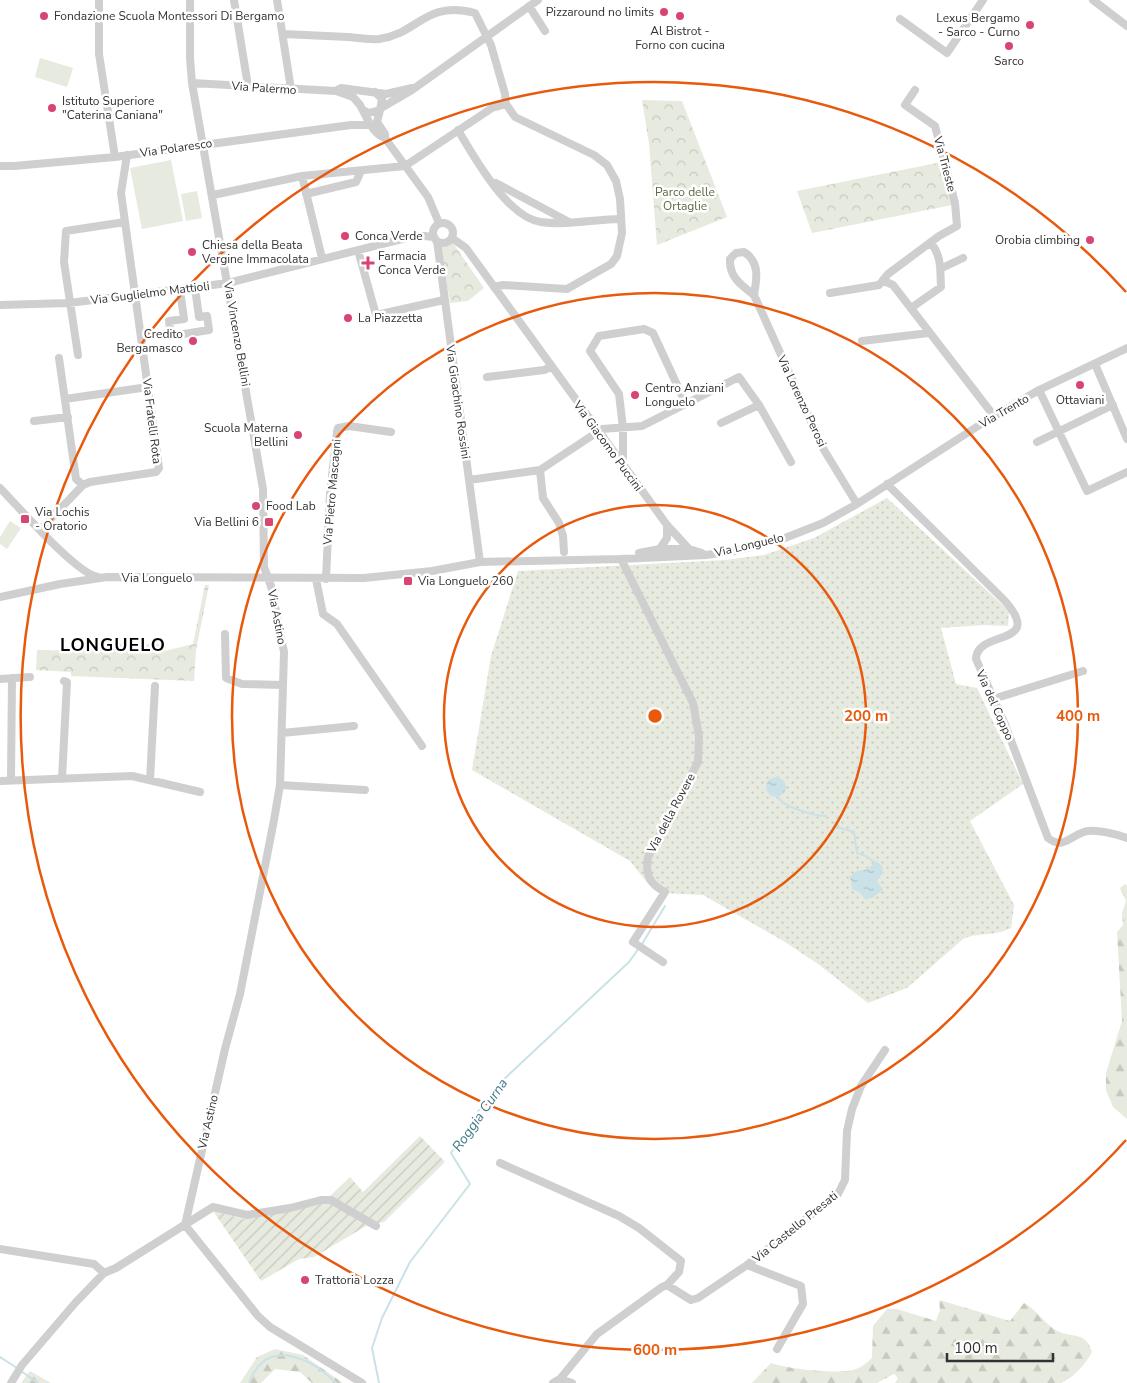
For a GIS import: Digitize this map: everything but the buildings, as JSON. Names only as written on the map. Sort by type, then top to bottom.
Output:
[{"type":"street","points":[[99,0],[100,54],[115,157]]},
{"type":"street","name":"Via Vincenzo Bellini","points":[[190,0],[192,83],[263,489],[264,567],[269,579]]},
{"type":"street","points":[[234,0],[248,86]]},
{"type":"street","points":[[277,0],[291,90]]},
{"type":"street","points":[[361,107],[369,113],[407,94],[412,88],[538,0]]},
{"type":"street","points":[[900,19],[947,53],[983,0]]},
{"type":"street","points":[[1093,0],[1127,26]]},
{"type":"street","points":[[529,6],[545,31]]},
{"type":"street","points":[[283,34],[379,39],[395,35],[428,13],[450,9],[475,14],[488,36],[506,94],[506,104],[515,117],[594,156],[607,165],[616,181],[622,233],[617,256],[611,264],[574,286],[566,288],[503,285],[494,287]]},
{"type":"street","name":"Via Palermo","points":[[192,83],[336,91],[353,97],[361,107]]},
{"type":"street","name":"Via Palermo","points":[[336,91],[341,88],[372,92]]},
{"type":"street","points":[[351,125],[361,119],[362,97],[372,92],[392,93],[412,88]]},
{"type":"street","name":"Via Trieste","points":[[830,294],[879,285],[888,274],[955,228],[958,219],[935,126],[905,105],[914,90]]},
{"type":"street","points":[[372,92],[382,99],[380,109]]},
{"type":"street","points":[[213,195],[302,176],[405,166],[492,108],[506,104]]},
{"type":"street","points":[[361,107],[370,125]]},
{"type":"street","name":"Via Giacomo Puccini","points":[[380,109],[377,122],[385,134],[385,138],[428,197],[436,225],[436,239]]},
{"type":"street","name":"Via Polaresco","points":[[0,166],[115,157],[351,125],[370,125]]},
{"type":"street","name":"Via Giacomo Puccini","points":[[370,125],[381,137],[385,138]]},
{"type":"street","points":[[458,130],[492,181],[514,209],[527,218],[538,222],[621,219]]},
{"type":"street","name":"Via Fratelli Rota","points":[[41,529],[83,486],[90,482],[159,470],[121,193],[127,155]]},
{"type":"street","points":[[306,194],[356,182],[361,171]]},
{"type":"street","points":[[302,176],[322,258]]},
{"type":"street","points":[[492,181],[570,222]]},
{"type":"street","points":[[78,355],[64,262],[66,231],[125,222]]},
{"type":"street","name":"Via Giacomo Puccini","points":[[436,225],[446,223],[451,226],[452,238],[466,248],[666,525],[690,548],[706,555]]},
{"type":"street","name":"Via Guglielmo Mattioli","points":[[0,305],[69,303],[228,283],[406,238],[436,225]]},
{"type":"street","name":"Via Guglielmo Mattioli","points":[[406,238],[436,239]]},
{"type":"street","points":[[436,239],[446,243],[452,238]]},
{"type":"street","name":"Via Gioachino Rossini","points":[[436,239],[480,562]]},
{"type":"street","points":[[911,308],[941,287],[942,268],[932,243]]},
{"type":"street","points":[[358,250],[376,315],[444,300]]},
{"type":"street","name":"Via Lorenzo Perosi","points":[[754,295],[758,273],[751,256],[744,252],[736,253],[730,259],[730,266],[736,282],[754,295],[824,450],[857,504]]},
{"type":"street","points":[[942,268],[963,258]]},
{"type":"street","points":[[884,281],[893,285],[994,416]]},
{"type":"street","points":[[180,290],[184,319],[169,321],[171,336],[209,330],[207,316],[199,317],[195,288]]},
{"type":"street","points":[[623,466],[623,428],[619,394],[590,351],[599,336],[644,329],[653,333],[686,402]]},
{"type":"street","points":[[862,341],[929,332]]},
{"type":"street","name":"Via Trento","points":[[888,484],[994,416],[1039,390],[1127,348]]},
{"type":"street","points":[[59,358],[76,479],[83,486]]},
{"type":"street","points":[[1095,364],[1127,439]]},
{"type":"street","points":[[487,377],[544,370],[551,367]]},
{"type":"street","points":[[469,480],[540,470],[602,429],[642,426],[686,402],[739,377],[759,405],[790,462]]},
{"type":"street","points":[[65,399],[148,387]]},
{"type":"street","points":[[1039,390],[1087,491],[1127,472]]},
{"type":"street","points":[[721,423],[759,405]]},
{"type":"street","points":[[1037,442],[1112,405]]},
{"type":"street","points":[[34,421],[68,417]]},
{"type":"street","name":"Via Pietro Mascagni","points":[[326,579],[330,494],[338,428],[349,426],[391,432]]},
{"type":"street","points":[[540,470],[543,498],[559,523],[564,536],[564,552]]},
{"type":"street","name":"Via Longuelo","points":[[0,597],[60,584],[107,577],[326,579],[416,573],[480,562],[706,555],[734,551],[780,540],[823,523],[888,484]]},
{"type":"street","name":"Via del Coppo","points":[[888,484],[1005,600],[1017,615],[1018,624],[1013,632],[983,645],[976,654],[981,674],[1013,746],[1048,838],[1055,843],[1065,843],[1082,832],[1091,831],[1127,838]]},
{"type":"street","points":[[0,488],[71,561],[88,574],[107,577]]},
{"type":"street","points":[[638,557],[654,553],[660,549],[667,538],[666,525]]},
{"type":"street","name":"Via Longuelo","points":[[598,559],[660,549],[690,548]]},
{"type":"street","name":"Via della Rovere","points":[[621,559],[693,703],[700,736],[698,762],[648,857],[646,870],[649,881],[665,892],[633,942],[663,962]]},
{"type":"street","points":[[60,584],[75,579],[78,575],[71,561]]},
{"type":"street","name":"Via Astino","points":[[185,1225],[225,1049],[240,994],[280,785],[284,652],[269,579]]},
{"type":"street","points":[[316,579],[323,614],[336,624],[422,746]]},
{"type":"street","points":[[225,634],[226,678],[242,684],[283,685]]},
{"type":"street","points":[[993,699],[1083,671]]},
{"type":"street","points":[[0,679],[30,677]]},
{"type":"street","points":[[11,780],[12,678]]},
{"type":"street","points":[[62,778],[66,681]]},
{"type":"street","points":[[150,780],[155,686]]},
{"type":"street","points":[[282,733],[354,726]]},
{"type":"street","points":[[0,781],[132,776],[200,792]]},
{"type":"street","points":[[280,785],[365,790]]},
{"type":"street","name":"Via Castello Presati","points":[[666,1285],[691,1300],[702,1295],[748,1265],[838,1194],[843,1188],[847,1131],[852,1108],[864,1080],[884,1055],[885,1050]]},
{"type":"street","points":[[500,1163],[619,1216],[639,1228],[681,1261],[679,1272],[666,1285],[597,1334],[556,1381]]},
{"type":"street","points":[[12,1381],[22,1365],[76,1302],[104,1273],[116,1268],[213,1207],[247,1215],[290,1208],[321,1200],[331,1200],[376,1226]]},
{"type":"street","points":[[185,1225],[258,1316],[270,1327],[362,1383]]},
{"type":"street","points":[[0,1249],[94,1264],[104,1273]]},
{"type":"street","name":"Via Castello Presati","points":[[748,1265],[801,1286],[803,1304],[777,1349]]},
{"type":"street","points":[[556,1381],[572,1383]]},
{"type":"green space","points":[[40,58],[73,68],[67,87],[35,77]]},
{"type":"green space","name":"Parco delle Ortaglie","points":[[642,100],[682,101],[727,217],[657,245],[649,144]]},
{"type":"green space","points":[[171,160],[183,221],[142,229],[130,168]]},
{"type":"green space","points":[[942,162],[952,205],[812,233],[797,191]]},
{"type":"green space","points":[[197,191],[202,218],[186,221],[181,194]]},
{"type":"green space","points":[[453,243],[484,288],[468,301],[450,303],[441,247],[449,246]]},
{"type":"green space","points":[[887,498],[1009,611],[1008,626],[984,625],[941,628],[956,684],[977,688],[1023,784],[970,821],[1014,905],[1011,928],[998,933],[963,939],[907,988],[868,1003],[818,964],[785,942],[703,895],[662,893],[649,885],[630,861],[472,770],[491,656],[518,571],[725,560],[764,555],[814,538]]},
{"type":"green space","points":[[10,521],[21,528],[7,549],[0,544],[0,537]]},
{"type":"green space","points":[[205,585],[209,585],[196,650],[194,681],[71,676],[71,672],[36,670],[37,650],[98,651],[100,643],[164,644],[165,651],[193,644]]},
{"type":"green space","points":[[1125,884],[1127,886],[1127,1119],[1113,1107],[1106,1090],[1106,1073],[1122,1021],[1117,932],[1123,925],[1122,913],[1126,901],[1120,888]]},
{"type":"green space","points":[[420,1136],[445,1162],[384,1222],[366,1226],[314,1257],[299,1259],[261,1281],[213,1211],[244,1219],[287,1212],[323,1203],[350,1177],[363,1192]]},
{"type":"green space","points":[[939,1300],[1010,1321],[1024,1303],[1054,1329],[1086,1340],[1092,1352],[1079,1370],[1061,1383],[895,1383],[898,1378],[894,1374],[877,1383],[752,1383],[771,1363],[801,1369],[827,1371],[849,1371],[863,1366],[872,1358],[873,1326],[887,1309],[897,1309],[936,1321],[940,1310]]},
{"type":"green space","points":[[275,1349],[303,1355],[343,1383],[312,1383],[300,1372],[275,1369],[261,1383],[240,1383],[257,1357]]},
{"type":"green space","points":[[30,1371],[51,1383],[21,1383]]},
{"type":"water","points":[[772,777],[780,777],[786,783],[786,791],[780,797],[772,797],[766,791],[766,783]]},
{"type":"water","points":[[877,861],[882,866],[883,873],[877,881],[883,890],[872,898],[865,899],[859,892],[852,889],[850,876],[857,871],[869,869]]},
{"type":"waterway","points":[[778,797],[781,801],[799,810],[826,816]]},
{"type":"waterway","points":[[835,822],[840,828],[854,832],[857,853],[868,857],[874,862]]},
{"type":"waterway","name":"Roggia Curna","points":[[642,944],[665,906]]},
{"type":"waterway","name":"Roggia Curna","points":[[379,1383],[372,1348],[382,1318],[410,1262],[470,1184],[451,1153],[481,1107],[501,1082],[629,962],[639,948]]},
{"type":"waterway","name":"Roggia Curna","points":[[249,1383],[257,1368],[267,1360],[278,1356],[290,1356],[302,1360],[326,1374],[336,1383]]},
{"type":"waterway","name":"Roggia Curna","points":[[0,1357],[17,1368]]},
{"type":"waterway","name":"Roggia Curna","points":[[21,1371],[38,1383]]},
{"type":"place","name":"Pizzaround no limits","points":[[664,12]]},
{"type":"place","name":"Fondazione Scuola Montessori Di Bergamo","points":[[44,16]]},
{"type":"place","name":"Al Bistrot - Forno con cucina","points":[[680,16]]},
{"type":"place","name":"Lexus Bergamo - Sarco - Curno","points":[[1030,25]]},
{"type":"place","name":"Sarco","points":[[1009,46]]},
{"type":"place","name":"Istituto Superiore \"Caterina Caniana\"","points":[[52,108]]},
{"type":"place","name":"Conca Verde","points":[[345,236]]},
{"type":"place","name":"Orobia climbing","points":[[1090,240]]},
{"type":"place","name":"Chiesa della Beata Vergine Immacolata","points":[[192,252]]},
{"type":"place","name":"Farmacia Conca Verde","points":[[368,263]]},
{"type":"place","name":"La Piazzetta","points":[[348,318]]},
{"type":"place","name":"Credito Bergamasco","points":[[193,341]]},
{"type":"place","name":"Ottaviani","points":[[1080,385]]},
{"type":"place","name":"Centro Anziani Longuelo","points":[[635,395]]},
{"type":"place","name":"Scuola Materna Bellini","points":[[298,435]]},
{"type":"place","name":"Food Lab","points":[[256,506]]},
{"type":"place","name":"Via Lochis - Oratorio","points":[[25,519]]},
{"type":"place","name":"Via Bellini 6","points":[[269,522]]},
{"type":"place","name":"Via Longuelo 260","points":[[408,581]]},
{"type":"place","name":"Trattoria Lozza","points":[[305,1280]]},
{"type":"district","name":"LONGUELO","points":[[113,645]]}]
